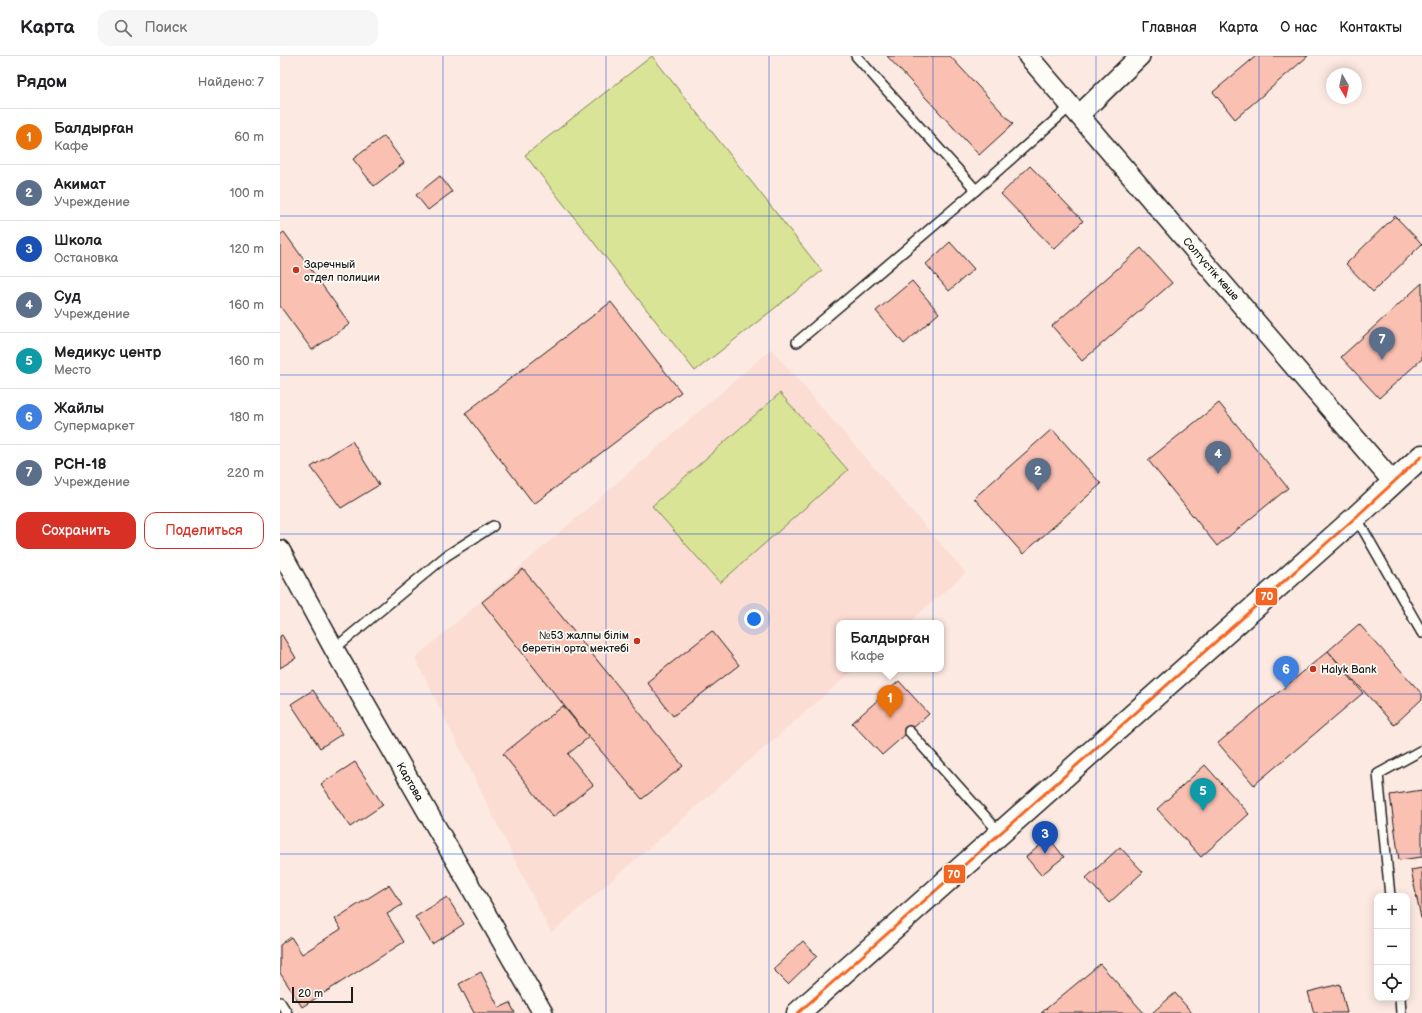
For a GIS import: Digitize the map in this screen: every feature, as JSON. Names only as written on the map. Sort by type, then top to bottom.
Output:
[{"type":"street","name":"Солтүстік көше","points":[[1028,56],[1393,482]]},
{"type":"street","points":[[1075,110],[1140,56]]},
{"type":"street","points":[[798,1013],[1356,517],[1422,456]]},
{"type":"street","name":"Картова","points":[[280,550],[334,649],[543,1013]]},
{"type":"lane","points":[[856,56],[976,190]]},
{"type":"lane","points":[[797,342],[976,190],[1075,110]]},
{"type":"lane","points":[[1356,517],[1422,633]]},
{"type":"lane","points":[[334,649],[446,556],[493,526]]},
{"type":"lane","points":[[910,731],[1000,833]]},
{"type":"lane","points":[[1390,893],[1378,774],[1422,750]]},
{"type":"lane","points":[[1400,1001],[1401,1013]]},
{"type":"lane","points":[[280,1002],[287,1013]]},
{"type":"shaded area","name":"№53 жалпы білім беретін орта мектебі","points":[[771,349],[966,573],[911,620],[836,620],[836,672],[852,672],[551,933],[415,658]]},
{"type":"green space","points":[[652,56],[822,271],[695,371],[525,155]]},
{"type":"green space","points":[[780,393],[848,470],[720,583],[652,506]]},
{"type":"building","points":[[887,56],[950,56],[1013,124],[979,155]]},
{"type":"building","points":[[1256,56],[1308,56],[1235,119],[1213,92]]},
{"type":"building","points":[[384,136],[404,163],[374,186],[353,159]]},
{"type":"building","points":[[1030,166],[1083,221],[1054,249],[1001,194]]},
{"type":"building","points":[[440,176],[452,192],[428,210],[416,195]]},
{"type":"building","points":[[1395,216],[1422,244],[1373,292],[1346,264]]},
{"type":"building","name":"Заречный отдел полиции","points":[[284,232],[350,324],[312,350],[280,306],[280,235]]},
{"type":"building","points":[[950,242],[974,269],[949,291],[926,264]]},
{"type":"building","points":[[1141,248],[1172,283],[1082,361],[1052,326]]},
{"type":"building","points":[[912,281],[939,313],[904,344],[876,311]]},
{"type":"building","points":[[1422,283],[1422,359],[1379,398],[1341,357]]},
{"type":"building","points":[[611,302],[681,392],[534,504],[465,413]]},
{"type":"building","points":[[1219,403],[1288,488],[1217,546],[1148,460]]},
{"type":"building","points":[[1052,429],[1101,484],[1023,554],[974,498]]},
{"type":"building","points":[[352,441],[379,485],[341,508],[311,467]]},
{"type":"building","points":[[523,569],[683,766],[642,799],[589,737],[482,602]]},
{"type":"building","points":[[1359,624],[1422,694],[1422,699],[1394,725],[1328,651]]},
{"type":"building","points":[[712,631],[739,665],[673,716],[647,682]]},
{"type":"building","points":[[282,635],[296,658],[280,668],[280,636]]},
{"type":"building","points":[[1328,651],[1363,693],[1254,785],[1218,743]]},
{"type":"building","points":[[899,681],[929,714],[882,755],[852,723]]},
{"type":"building","points":[[313,690],[342,734],[320,748],[291,704]]},
{"type":"building","points":[[563,706],[589,737],[568,754],[593,785],[553,817],[503,754]]},
{"type":"building","points":[[355,762],[383,805],[350,827],[321,784]]},
{"type":"building","points":[[1205,765],[1249,814],[1201,857],[1157,809]]},
{"type":"building","points":[[1422,790],[1422,857],[1399,860],[1390,795]]},
{"type":"building","points":[[1049,838],[1064,857],[1041,875],[1026,857]]},
{"type":"building","points":[[1120,847],[1143,872],[1109,903],[1086,878]]},
{"type":"building","points":[[1422,868],[1422,918],[1421,918],[1411,870]]},
{"type":"building","points":[[389,885],[402,905],[387,914],[404,942],[302,1007],[280,973],[280,945],[291,937],[302,954],[341,929],[335,919]]},
{"type":"building","points":[[447,897],[464,924],[432,944],[415,917]]},
{"type":"building","points":[[803,941],[817,956],[788,984],[773,969]]},
{"type":"building","points":[[1100,964],[1144,1013],[1041,1013]]},
{"type":"building","points":[[481,972],[499,1008],[510,1003],[515,1013],[474,1013],[459,984]]},
{"type":"building","points":[[1340,984],[1347,1013],[1314,1013],[1308,992]]},
{"type":"building","points":[[1175,993],[1192,1013],[1152,1013]]},
{"type":"transit line","name":"70","points":[[798,1013],[1356,517],[1422,456]]},
{"type":"place","name":"Заречный отдел полиции","points":[[296,270]]},
{"type":"place","name":"PCH-18","points":[[1382,360]]},
{"type":"place","name":"Суд","points":[[1218,474]]},
{"type":"place","name":"Акимат","points":[[1038,491]]},
{"type":"place","name":"№53 жалпы білім беретін орта мектебі","points":[[637,641]]},
{"type":"place","name":"Halyk Bank","points":[[1313,669]]},
{"type":"place","name":"Жайлы","points":[[1286,689]]},
{"type":"place","name":"Балдырған","points":[[890,718]]},
{"type":"place","name":"Медикус центр","points":[[1203,811]]},
{"type":"place","name":"Школа","points":[[1045,854]]}]
